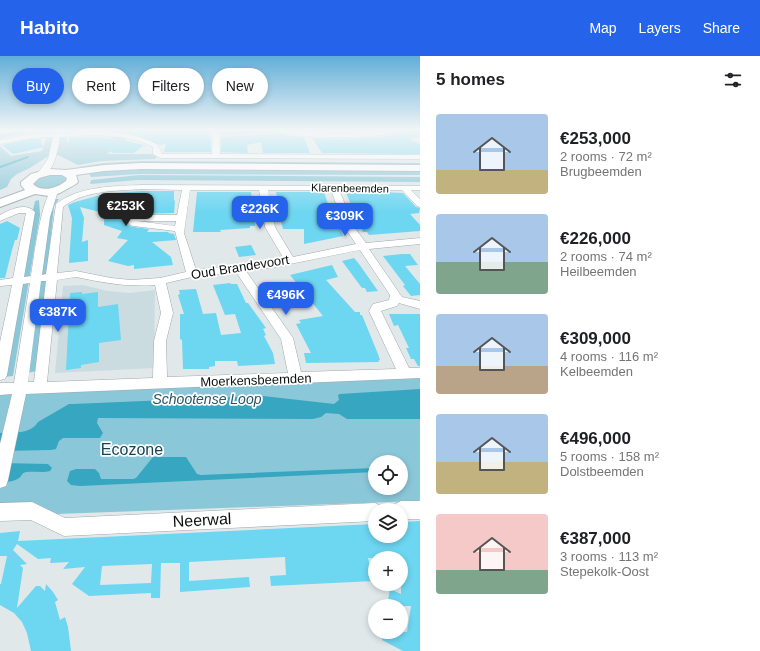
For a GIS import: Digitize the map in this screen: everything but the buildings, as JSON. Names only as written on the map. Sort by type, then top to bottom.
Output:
[{"type":"main road","points":[[66,176],[104,168],[141,166],[420,168]]},
{"type":"main road","points":[[34,188],[30,179],[41,174],[86,179],[139,174],[420,176]]},
{"type":"main road","points":[[0,191],[34,188],[54,191],[65,187],[66,176]]},
{"type":"main road","points":[[0,203],[34,188]]},
{"type":"street","points":[[41,174],[52,158]]},
{"type":"street","points":[[56,158],[66,176]]},
{"type":"street","name":"Klarenbeemden","points":[[52,276],[59,206],[66,200],[87,194],[123,188],[187,188],[192,186],[420,188]]},
{"type":"street","points":[[263,187],[270,227],[290,260]]},
{"type":"street","points":[[34,188],[45,217]]},
{"type":"street","points":[[187,188],[178,229],[192,274]]},
{"type":"street","points":[[334,188],[350,228],[396,295],[396,300]]},
{"type":"street","points":[[404,188],[420,204]]},
{"type":"street","points":[[0,480],[9,432],[20,388],[45,217],[54,191]]},
{"type":"street","points":[[0,218],[15,211],[28,210],[31,212],[19,282],[0,375]]},
{"type":"street","points":[[178,229],[133,223],[132,220],[137,218],[181,218]]},
{"type":"street","name":"Oud Brandevoort","points":[[0,283],[19,282],[52,276],[76,274],[111,281],[131,283],[239,269],[350,248],[420,241]]},
{"type":"street","points":[[239,269],[287,338],[296,379]]},
{"type":"street","points":[[40,387],[52,276]]},
{"type":"street","points":[[160,280],[167,313],[160,341],[160,383]]},
{"type":"street","points":[[396,300],[420,305]]},
{"type":"street","points":[[396,300],[394,303],[377,307],[375,311],[405,374]]},
{"type":"street","name":"Moerkensbeemden","points":[[0,389],[296,379],[420,373]]},
{"type":"street","points":[[408,510],[420,510]]},
{"type":"street","name":"Neerwal","points":[[0,512],[32,511],[64,527],[368,512]]},
{"type":"shaded area","points":[[83,285],[108,291],[129,293],[155,290],[154,368],[55,373],[63,286]]},
{"type":"green space","points":[[0,158],[46,158],[17,174],[11,179],[7,187],[0,190]]},
{"type":"green space","points":[[64,158],[156,158],[101,161],[78,165]]},
{"type":"green space","points":[[142,161],[420,163],[420,167],[141,165],[85,169],[79,167],[104,163]]},
{"type":"green space","points":[[105,169],[420,169],[420,175],[139,174],[91,177],[89,173]]},
{"type":"green space","points":[[60,174],[67,179],[67,182],[50,188],[32,186],[34,179],[47,175]]},
{"type":"green space","points":[[139,175],[420,177],[420,182],[138,180],[90,184],[91,180]]},
{"type":"green space","points":[[53,199],[59,199],[54,206],[37,371],[27,373],[48,216]]},
{"type":"green space","points":[[39,200],[40,215],[13,376],[3,377],[33,210],[35,201]]},
{"type":"green space","name":"Ecozone","points":[[420,377],[420,500],[418,501],[0,516],[0,392]]},
{"type":"water","name":"Schootense Loop","points":[[420,389],[420,419],[347,419],[339,414],[326,413],[321,417],[313,419],[98,418],[97,423],[103,433],[100,438],[63,438],[59,441],[56,449],[51,450],[0,451],[0,433],[21,432],[31,429],[38,422],[69,404],[263,396],[334,404],[339,400],[338,395],[340,394]]},
{"type":"water","points":[[153,457],[186,457],[197,474],[201,475],[368,468],[368,472],[80,486],[71,485],[67,481],[70,471],[76,469],[95,469],[99,473],[101,479],[136,478]]},
{"type":"water","points":[[0,463],[48,464],[52,468],[47,472],[25,472],[19,478],[10,482],[0,482]]},
{"type":"waterway","points":[[0,167],[26,158]]}]
